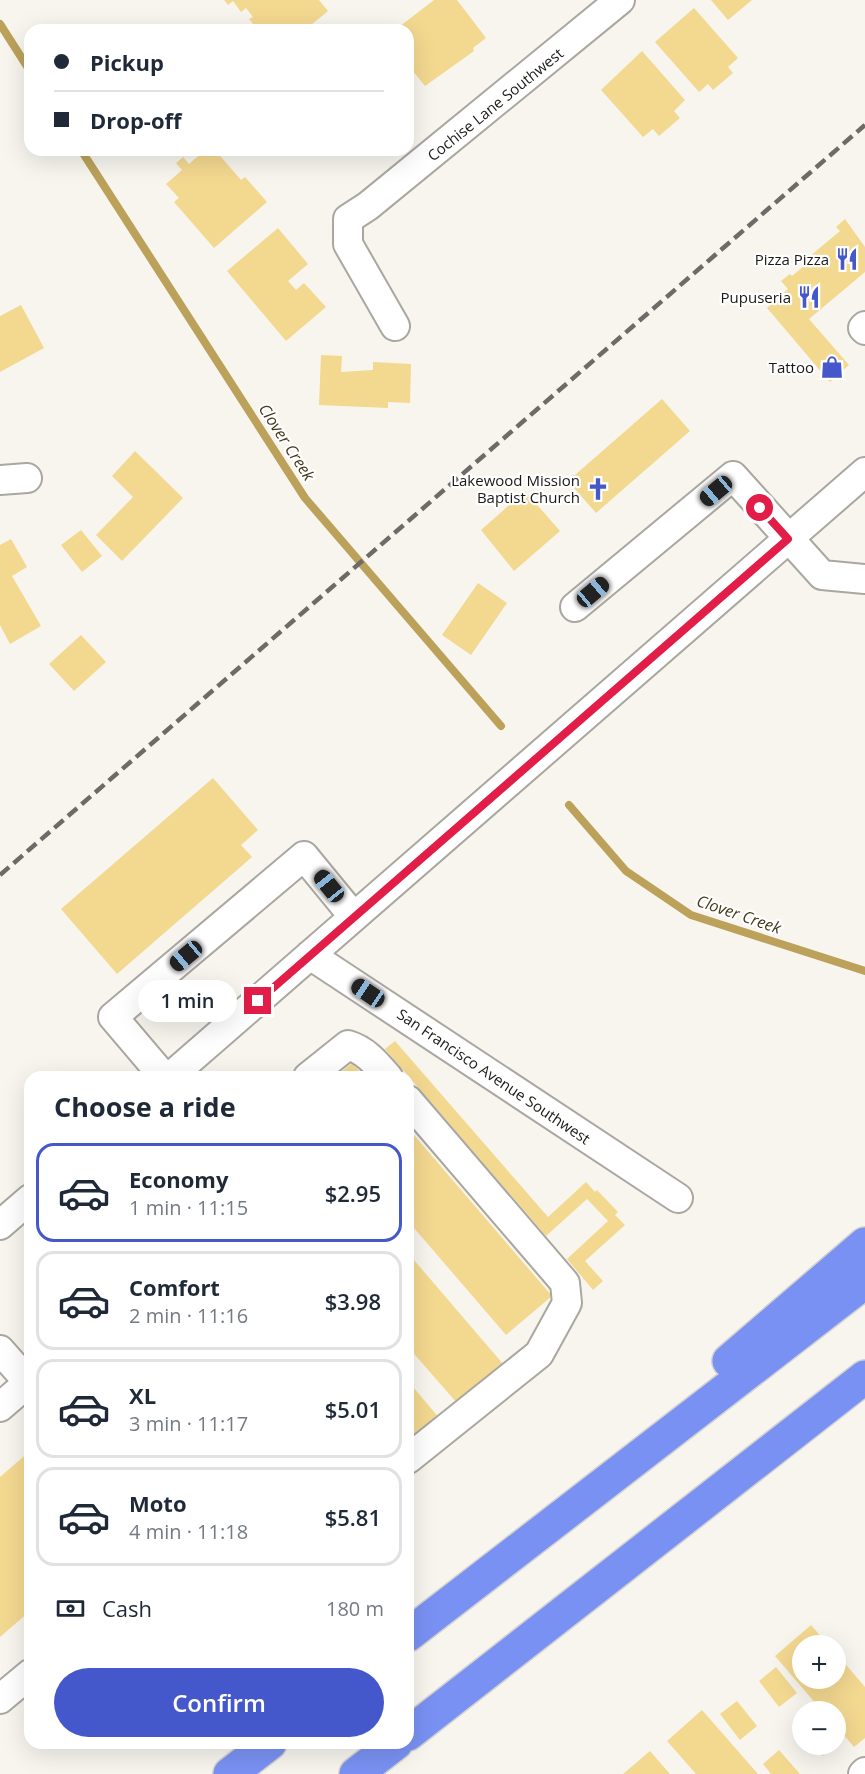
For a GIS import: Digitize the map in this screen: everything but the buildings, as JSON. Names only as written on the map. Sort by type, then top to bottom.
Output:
[{"type":"highway","points":[[457,1596],[865,1244]]},
{"type":"highway","points":[[414,1630],[865,1282]]},
{"type":"highway","points":[[414,1729],[865,1377]]},
{"type":"highway","points":[[501,1661],[865,1403]]},
{"type":"highway","points":[[230,1774],[262,1749]]},
{"type":"highway","points":[[356,1774],[388,1749]]},
{"type":"street","name":"Cochise Lane Southwest","points":[[395,326],[348,244],[348,219],[368,206],[620,0]]},
{"type":"street","points":[[177,1071],[865,472]]},
{"type":"street","points":[[575,607],[733,477],[822,575],[865,579]]},
{"type":"street","points":[[159,1071],[113,1017],[304,856],[354,917]]},
{"type":"street","name":"San Francisco Avenue Southwest","points":[[310,955],[678,1198]]},
{"type":"street","points":[[316,1071],[348,1045],[358,1048],[374,1060],[383,1071]]},
{"type":"street","points":[[414,1107],[565,1283],[567,1303],[539,1354],[414,1454]]},
{"type":"street","points":[[0,1225],[24,1204]]},
{"type":"street","points":[[0,1350],[24,1377]]},
{"type":"street","points":[[0,1407],[24,1387]]},
{"type":"street","points":[[0,1699],[24,1679]]},
{"type":"waterway","name":"Clover Creek","points":[[0,24],[24,62]]},
{"type":"waterway","name":"Clover Creek","points":[[85,156],[305,498],[501,726]]},
{"type":"waterway","name":"Clover Creek","points":[[569,805],[626,871],[691,915],[865,971]]},
{"type":"railway","points":[[0,875],[865,125]]},
{"type":"place","name":"Pizza Pizza","points":[[847,259]]},
{"type":"place","name":"Pupuseria","points":[[809,297]]},
{"type":"place","name":"Tattoo","points":[[832,367]]},
{"type":"place","name":"Lakewood Mission Baptist Church","points":[[598,489]]},
{"type":"route","points":[[258,1001],[788,539],[760,508]]}]
